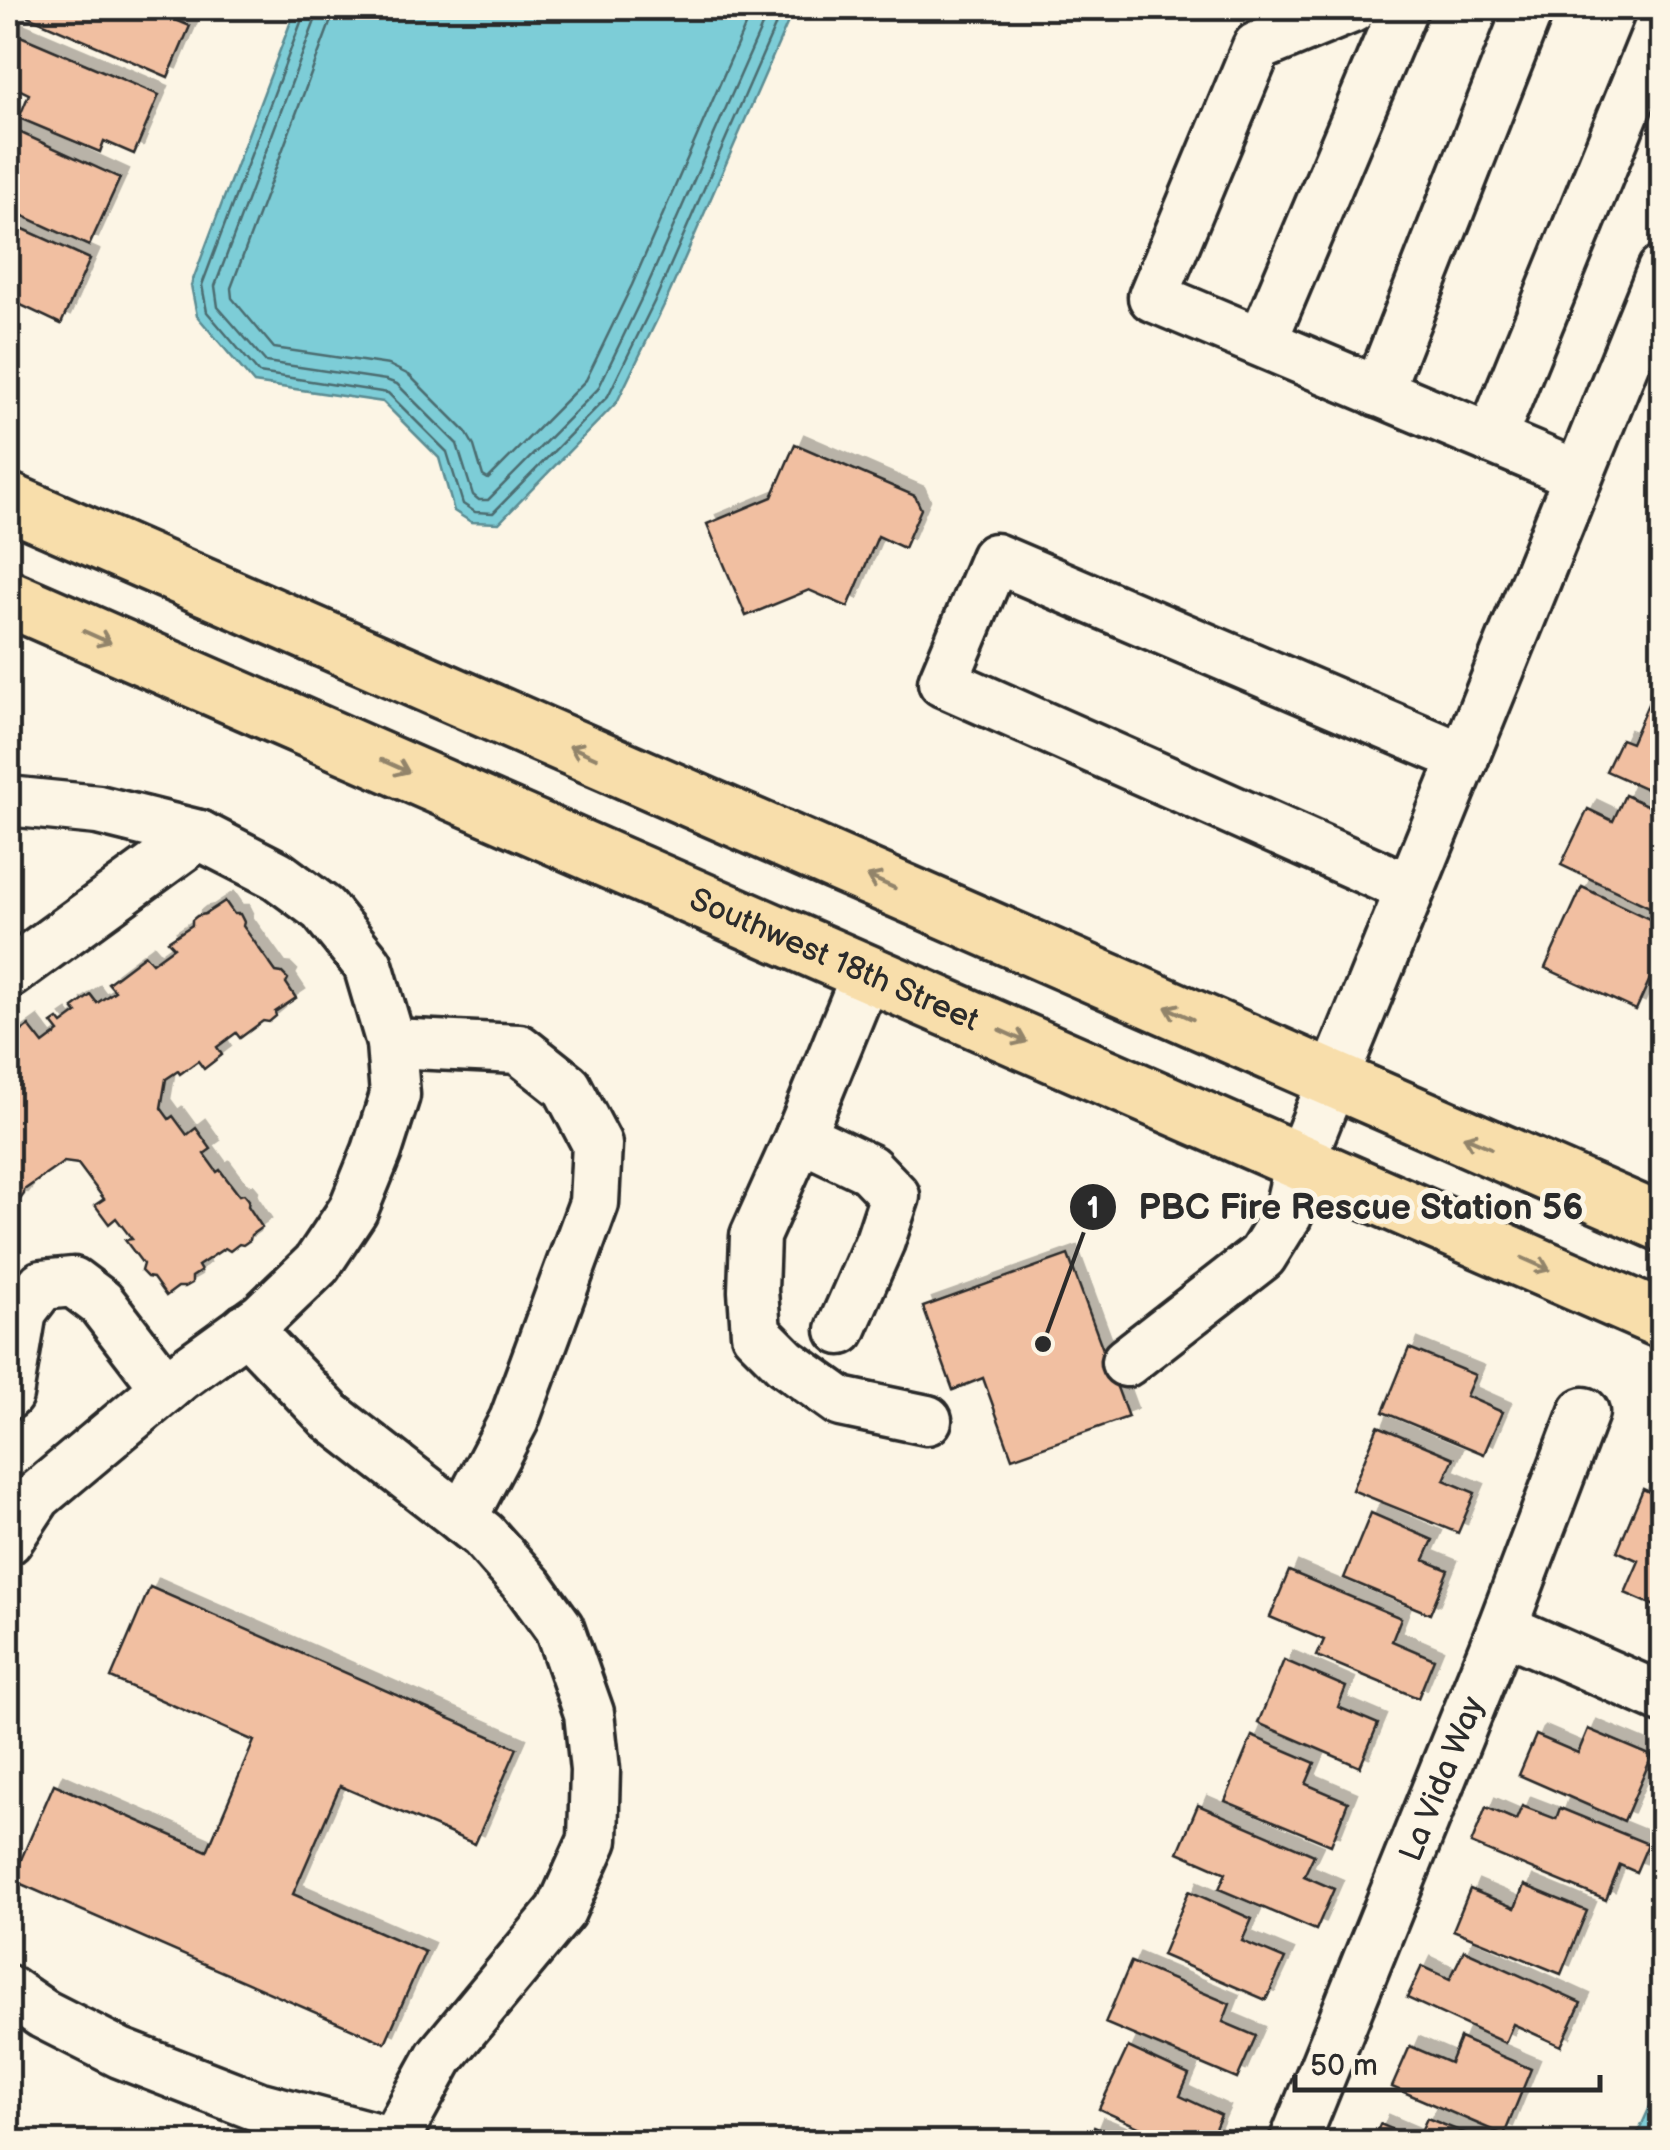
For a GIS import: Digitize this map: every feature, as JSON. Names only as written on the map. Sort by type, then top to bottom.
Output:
[{"type":"main road","points":[[8,501],[1662,1223]]},
{"type":"main road","name":"Southwest 18th Street","points":[[8,598],[1662,1320]]},
{"type":"street","points":[[1352,8],[1257,47],[1154,297],[1578,476]]},
{"type":"street","points":[[1262,342],[1403,8]]},
{"type":"street","points":[[1378,392],[1529,8]]},
{"type":"street","points":[[1491,439],[1662,20]]},
{"type":"street","points":[[1126,1362],[1262,1256],[1288,1214],[1300,1162],[1662,270]]},
{"type":"street","points":[[1410,889],[943,682],[995,558],[1464,758]]},
{"type":"street","points":[[8,801],[98,810],[200,835],[277,875],[323,909],[368,965],[391,1043],[395,1095],[354,1210],[317,1264],[262,1316],[166,1388],[37,1496],[8,1540]]},
{"type":"street","points":[[8,974],[200,835]]},
{"type":"street","points":[[867,972],[755,1236],[756,1333],[785,1362],[841,1402],[926,1420]]},
{"type":"street","points":[[391,1043],[519,1049],[567,1087],[596,1144],[594,1203],[514,1420],[462,1519]]},
{"type":"street","points":[[800,1136],[870,1169],[895,1196],[841,1330]]},
{"type":"street","points":[[8,1395],[22,1311],[42,1284],[72,1282],[101,1303],[166,1388]]},
{"type":"street","points":[[8,1990],[43,2014],[120,2052],[257,2106],[393,2142],[440,2058],[561,1911],[593,1840],[595,1770],[588,1712],[559,1628],[530,1588],[482,1535],[330,1416],[246,1328]]},
{"type":"street","name":"La Vida Way","points":[[1294,2142],[1502,1628],[1584,1412]]},
{"type":"street","points":[[1502,1628],[1662,1698]]},
{"type":"water","points":[[296,8],[794,8],[666,301],[617,402],[499,523],[471,522],[454,511],[439,458],[383,402],[254,383],[197,316],[191,285]]},
{"type":"water","points":[[1662,2080],[1662,2142],[1634,2142]]},
{"type":"building","points":[[147,8],[190,26],[168,77],[16,11]]},
{"type":"building","points":[[11,32],[159,95],[134,154],[104,141],[100,152],[19,118],[29,94],[8,84]]},
{"type":"building","points":[[8,127],[120,178],[89,246],[8,209]]},
{"type":"building","points":[[8,222],[90,259],[61,324],[8,299]]},
{"type":"building","points":[[795,444],[915,496],[921,509],[904,548],[878,536],[848,607],[809,590],[746,616],[707,524],[772,497]]},
{"type":"building","points":[[1662,657],[1662,687],[1651,682]]},
{"type":"building","points":[[1652,695],[1662,700],[1662,796],[1606,771],[1621,739],[1631,743]]},
{"type":"building","points":[[1625,795],[1662,812],[1662,913],[1561,865],[1588,809],[1613,821]]},
{"type":"building","points":[[1582,887],[1662,925],[1662,952],[1636,1010],[1545,968]]},
{"type":"building","points":[[225,901],[234,914],[240,914],[243,926],[276,972],[288,979],[286,983],[296,998],[275,1012],[269,1022],[263,1021],[240,1038],[236,1033],[217,1047],[222,1055],[204,1069],[198,1061],[166,1079],[161,1108],[169,1119],[173,1116],[187,1135],[196,1128],[211,1149],[204,1154],[239,1195],[244,1194],[249,1200],[248,1206],[262,1227],[243,1245],[230,1251],[225,1248],[198,1266],[201,1271],[192,1277],[192,1283],[166,1296],[153,1278],[141,1271],[143,1264],[125,1240],[132,1239],[116,1218],[109,1224],[95,1205],[104,1199],[78,1164],[64,1162],[24,1190],[19,1201],[8,1204],[8,1041],[29,1026],[43,1044],[59,1032],[52,1023],[58,1019],[62,1024],[77,1013],[73,1008],[91,995],[97,1003],[115,991],[108,983],[145,955],[152,963],[174,947],[168,941],[192,925],[192,920]]},
{"type":"building","points":[[1068,1255],[1128,1417],[1012,1458],[983,1378],[953,1390],[923,1307]]},
{"type":"building","points":[[1409,1348],[1475,1375],[1466,1396],[1502,1412],[1484,1454],[1383,1412]]},
{"type":"building","points":[[1378,1426],[1454,1458],[1444,1480],[1475,1493],[1458,1533],[1352,1490]]},
{"type":"building","points":[[1643,1489],[1662,1498],[1662,1609],[1625,1593],[1639,1561],[1617,1551]]},
{"type":"building","points":[[1371,1513],[1433,1540],[1424,1560],[1448,1570],[1430,1614],[1344,1578]]},
{"type":"building","points":[[1289,1571],[1401,1618],[1392,1641],[1434,1659],[1418,1698],[1317,1656],[1324,1640],[1270,1617]]},
{"type":"building","points":[[150,1587],[517,1748],[475,1844],[340,1786],[293,1894],[425,1952],[385,2043],[12,1880],[54,1784],[207,1851],[254,1741],[111,1678]]},
{"type":"building","points":[[1284,1660],[1346,1687],[1338,1707],[1378,1724],[1360,1767],[1258,1723]]},
{"type":"building","points":[[1588,1729],[1652,1756],[1624,1821],[1519,1775],[1536,1735],[1578,1753]]},
{"type":"building","points":[[1252,1736],[1315,1763],[1306,1784],[1348,1802],[1331,1845],[1225,1801]]},
{"type":"building","points":[[1198,1805],[1314,1855],[1304,1876],[1334,1889],[1316,1930],[1219,1889],[1226,1873],[1178,1852]]},
{"type":"building","points":[[1522,1806],[1556,1819],[1560,1808],[1648,1844],[1636,1872],[1620,1865],[1606,1900],[1471,1844],[1486,1807],[1516,1820]]},
{"type":"building","points":[[1524,1885],[1587,1911],[1561,1974],[1453,1930],[1470,1889],[1515,1908]]},
{"type":"building","points":[[1189,1891],[1252,1919],[1242,1941],[1285,1959],[1266,2000],[1162,1955]]},
{"type":"building","points":[[1464,1950],[1581,2003],[1561,2046],[1513,2024],[1505,2043],[1407,1998],[1422,1966],[1450,1979]]},
{"type":"building","points":[[1131,1962],[1230,2004],[1223,2022],[1256,2036],[1237,2079],[1105,2023]]},
{"type":"building","points":[[1460,2038],[1531,2069],[1504,2135],[1392,2087],[1410,2046],[1450,2063]]},
{"type":"building","points":[[1128,2047],[1189,2075],[1180,2096],[1221,2115],[1209,2142],[1171,2142],[1099,2109]]},
{"type":"building","points":[[1427,2118],[1487,2142],[1373,2142],[1380,2124],[1417,2140]]},
{"type":"building","points":[[1094,2127],[1132,2142],[1088,2142]]},
{"type":"place","name":"PBC Fire Rescue Station 56","points":[[1043,1344]]}]
